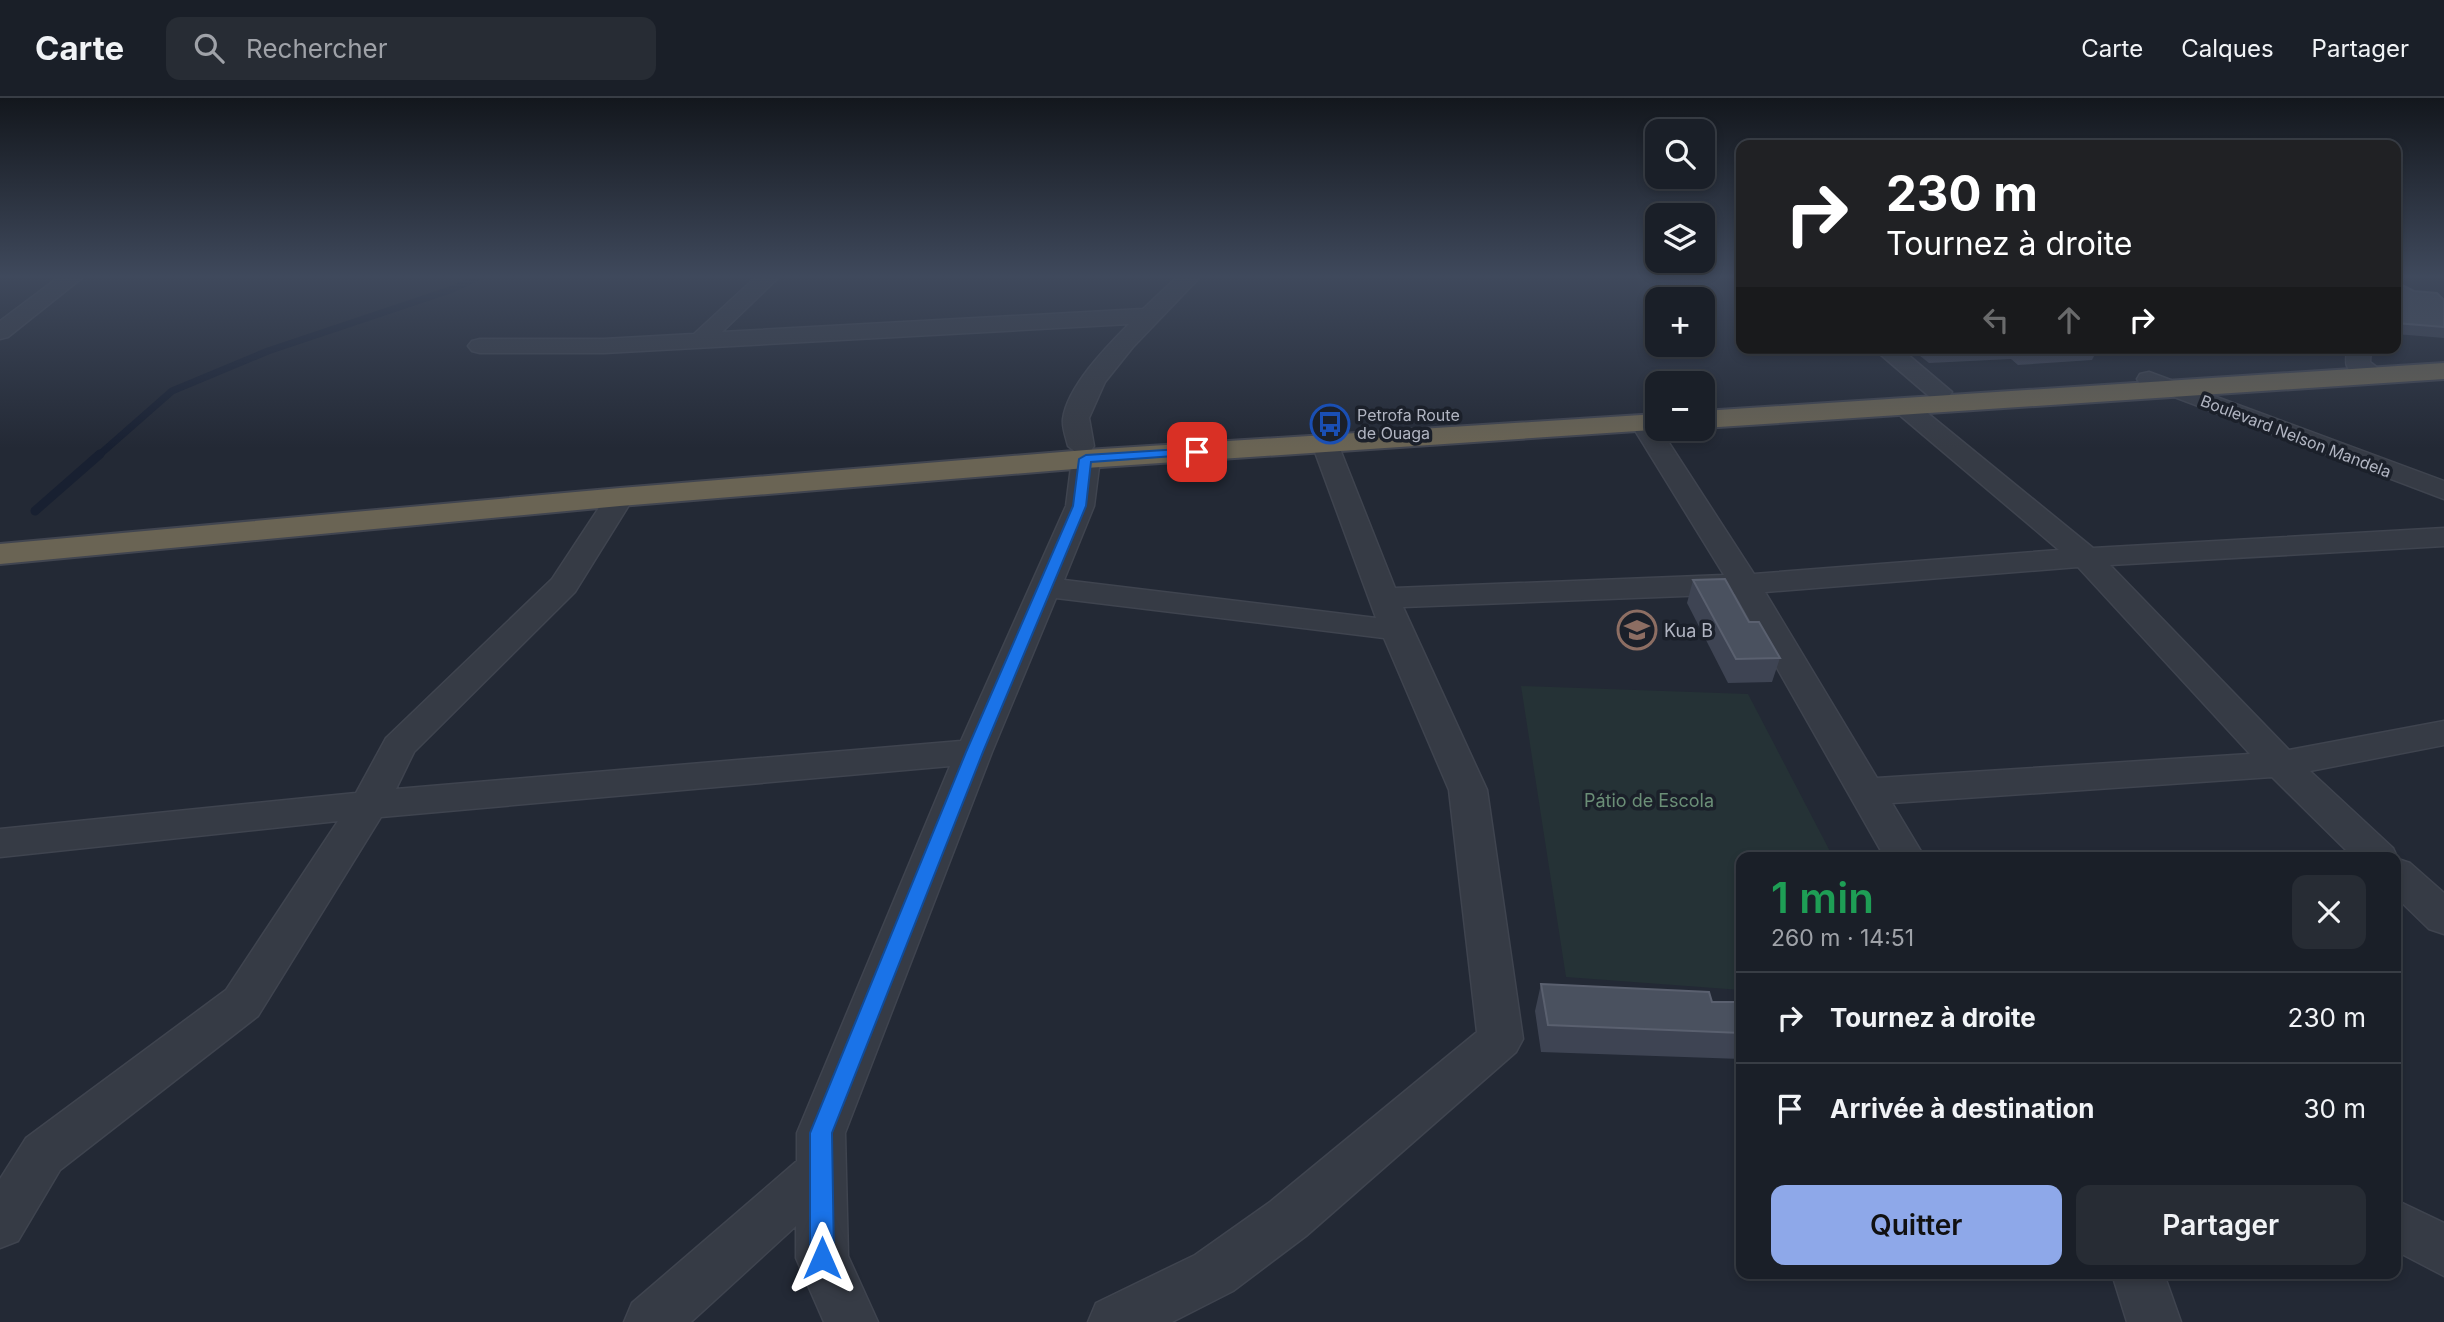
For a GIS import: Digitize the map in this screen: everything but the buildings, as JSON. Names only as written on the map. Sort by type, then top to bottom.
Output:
[{"type":"highway","points":[[1715,406],[2444,359]]},
{"type":"highway","points":[[1715,419],[2176,391],[2364,363],[2444,372]]},
{"type":"highway","points":[[0,534],[608,481],[1645,419]]},
{"type":"highway","points":[[1241,443],[1325,444],[1645,420]]},
{"type":"highway","points":[[0,554],[1083,453]]},
{"type":"street","points":[[700,341],[707,334]]},
{"type":"street","points":[[480,346],[604,346],[823,334]]},
{"type":"street","points":[[852,1322],[822,1258],[821,1133],[974,752],[1080,506],[1083,453],[1075,418],[1084,394],[1133,334]]},
{"type":"street","points":[[1892,354],[1939,392]]},
{"type":"street","name":"Boulevard Nelson Mandela","points":[[2149,379],[2444,491]]},
{"type":"street","points":[[1905,407],[2087,557],[2281,765],[2373,852]]},
{"type":"street","points":[[1665,441],[1745,584],[1901,852]]},
{"type":"street","points":[[1115,1322],[1214,1273],[1288,1219],[1500,1038],[1468,790],[1389,614],[1325,444]]},
{"type":"street","points":[[0,1224],[43,1154],[243,1003],[369,805],[399,746],[564,585],[620,497]]},
{"type":"street","points":[[1043,587],[1389,614],[2087,557],[2444,537]]},
{"type":"street","points":[[1866,792],[2281,765],[2444,733]]},
{"type":"street","points":[[0,843],[369,805],[974,752]]},
{"type":"street","points":[[2401,878],[2444,918]]},
{"type":"street","points":[[651,1322],[821,1171]]},
{"type":"street","points":[[2401,1227],[2444,1251]]},
{"type":"street","points":[[2140,1279],[2154,1322]]},
{"type":"green space","name":"Pátio de Escola","points":[[1521,686],[1748,694],[1830,852],[1736,852],[1736,990],[1566,977]]},
{"type":"waterway","points":[[98,456],[172,391],[268,351],[318,334]]},
{"type":"waterway","points":[[35,511],[100,454]]},
{"type":"place","name":"Petrofa Route de Ouaga","points":[[1330,424]]},
{"type":"place","name":"Kua B","points":[[1637,630]]},
{"type":"route","points":[[822,1258],[821,1133],[974,752],[1080,506],[1086,459],[1197,452]]}]
